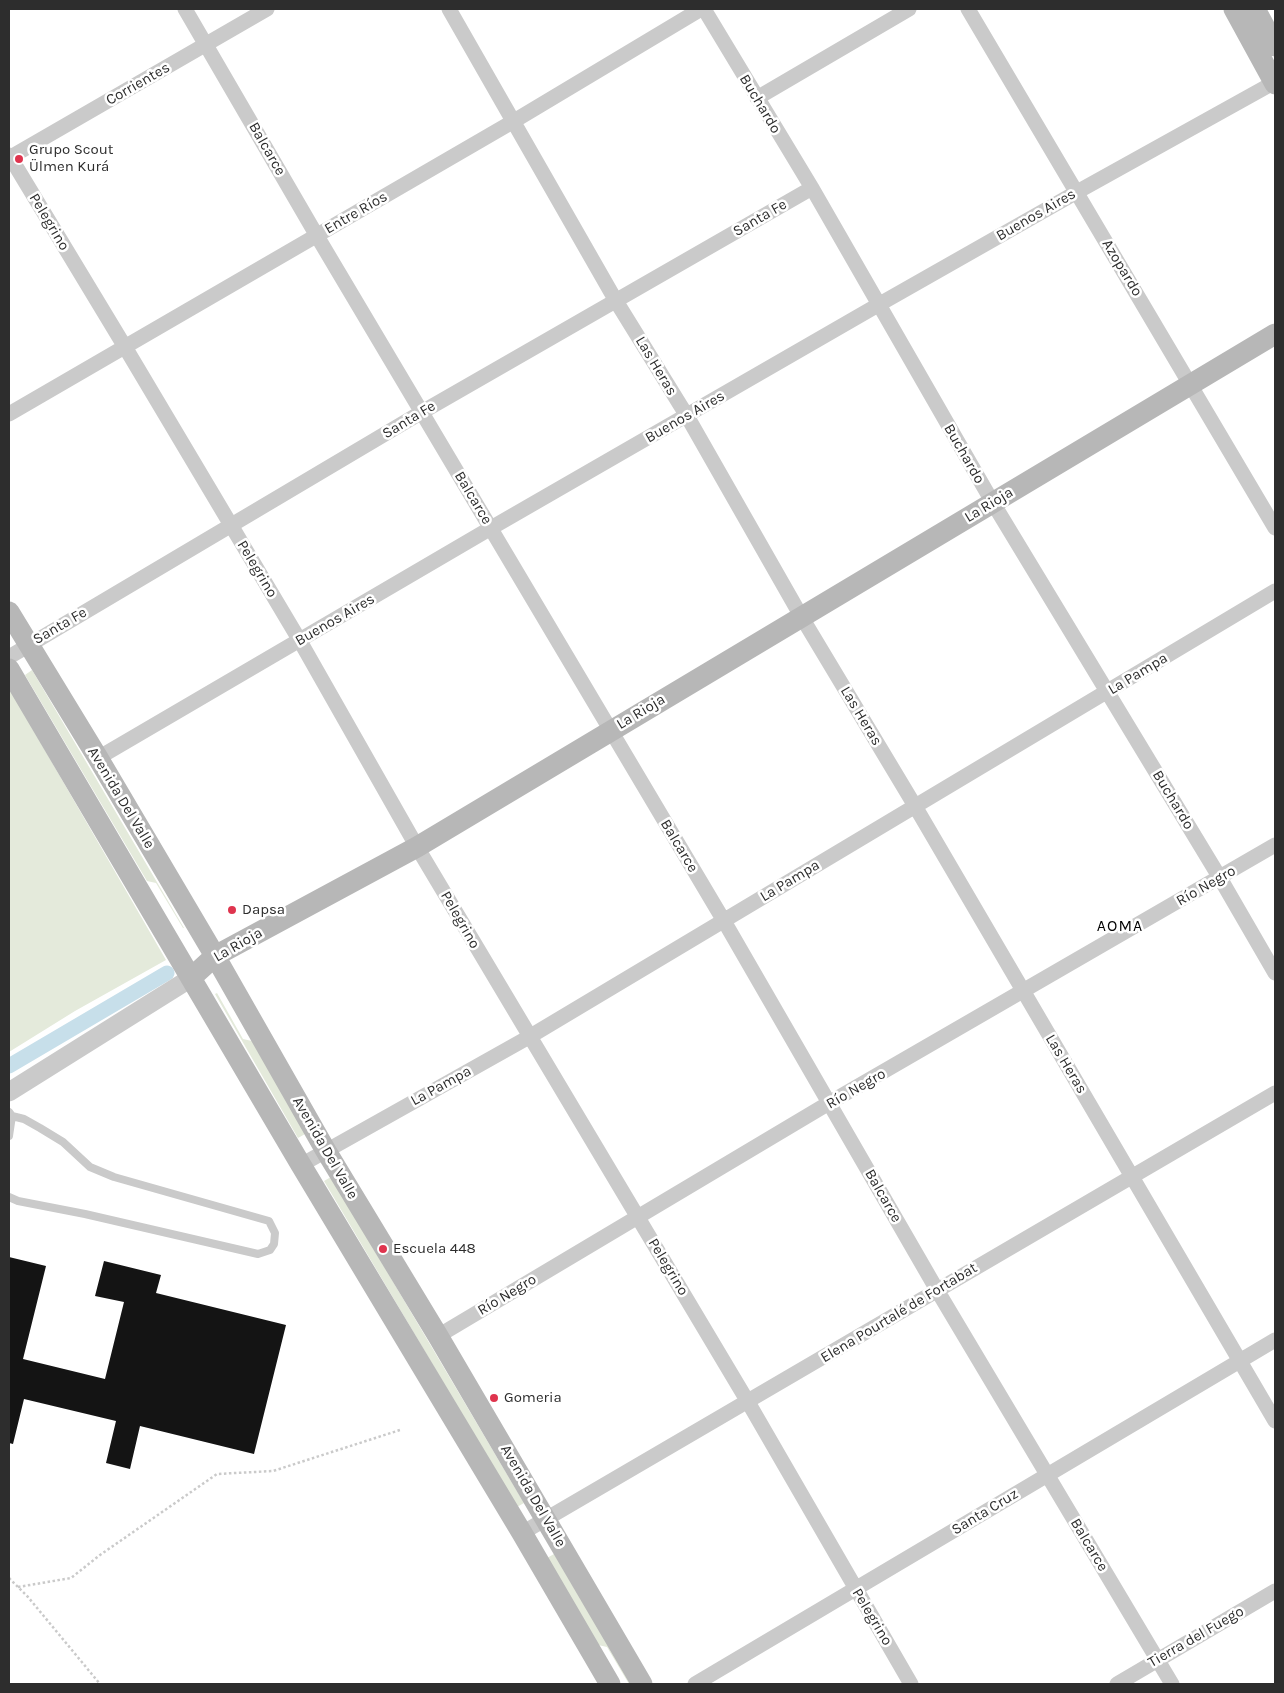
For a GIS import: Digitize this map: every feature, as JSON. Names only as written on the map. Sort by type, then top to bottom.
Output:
[{"type":"main road","points":[[1234,9],[1275,82]]},
{"type":"main road","points":[[1255,9],[1275,46]]},
{"type":"main road","name":"La Rioja","points":[[191,978],[215,956],[417,847],[1275,334]]},
{"type":"main road","name":"Avenida Del Valle","points":[[9,612],[215,956],[326,1151],[438,1336],[642,1684]]},
{"type":"main road","name":"Avenida Del Valle","points":[[9,669],[610,1684]]},
{"type":"street","name":"Balcarce","points":[[185,9],[317,236],[724,921],[937,1290],[1172,1684]]},
{"type":"street","name":"Corrientes","points":[[9,156],[207,45],[267,9]]},
{"type":"street","name":"Las Heras","points":[[449,9],[616,301],[687,416],[801,616],[915,806],[1275,1421]]},
{"type":"street","name":"Entre Ríos","points":[[9,414],[317,236],[703,9]]},
{"type":"street","name":"Buchardo","points":[[703,9],[812,188],[993,503],[1220,878],[1275,973]]},
{"type":"street","points":[[756,98],[909,9]]},
{"type":"street","name":"Azopardo","points":[[968,9],[1275,528]]},
{"type":"street","name":"Buenos Aires","points":[[98,758],[491,528],[878,305],[1275,82]]},
{"type":"street","name":"Pelegrino","points":[[9,156],[300,640],[417,847],[748,1402],[911,1684]]},
{"type":"street","name":"Santa Fe","points":[[9,656],[232,526],[422,412],[812,188]]},
{"type":"street","name":"La Pampa","points":[[301,1165],[529,1037],[1275,591]]},
{"type":"street","name":"Río Negro","points":[[438,1336],[830,1104],[1275,845]]},
{"type":"street","name":"La Rioja","points":[[9,1092],[191,978]]},
{"type":"street","name":"Elena Pourtalé de Fortabat","points":[[522,1533],[1275,1093]]},
{"type":"street","name":"Santa Cruz","points":[[695,1684],[1275,1340]]},
{"type":"street","name":"Tierra del Fuego","points":[[1117,1684],[1275,1591]]},
{"type":"lane","points":[[9,1136],[10,1114],[24,1119],[63,1142],[90,1167],[114,1178],[269,1221],[275,1233],[274,1244],[270,1250],[258,1254],[85,1214],[18,1201],[9,1197]]},
{"type":"path","points":[[18,1587],[71,1578],[100,1555],[216,1474],[273,1471],[400,1430]]},
{"type":"path","points":[[9,1578],[28,1597],[100,1684]]},
{"type":"green space","points":[[32,670],[184,928],[156,883],[147,881],[25,675]]},
{"type":"green space","points":[[9,688],[166,960],[75,1011],[9,1052]]},
{"type":"green space","points":[[217,993],[243,1039],[252,1041],[305,1134],[298,1138],[215,994]]},
{"type":"green space","points":[[331,1177],[524,1503],[517,1507],[324,1181]]},
{"type":"green space","points":[[554,1554],[631,1684],[629,1684],[607,1647],[598,1645],[547,1558]]},
{"type":"building","points":[[9,1257],[46,1266],[23,1359],[105,1379],[124,1302],[95,1296],[104,1261],[161,1275],[156,1293],[286,1325],[254,1454],[140,1426],[130,1469],[106,1463],[116,1421],[24,1399],[13,1444],[9,1443]]},
{"type":"waterway","points":[[9,1066],[167,973]]},
{"type":"place","name":"Grupo Scout Ülmen Kurá","points":[[19,159]]},
{"type":"place","name":"Dapsa","points":[[232,910]]},
{"type":"place","name":"Escuela 448","points":[[383,1249]]},
{"type":"place","name":"Gomeria","points":[[494,1398]]},
{"type":"district","name":"AOMA","points":[[1120,926]]}]
